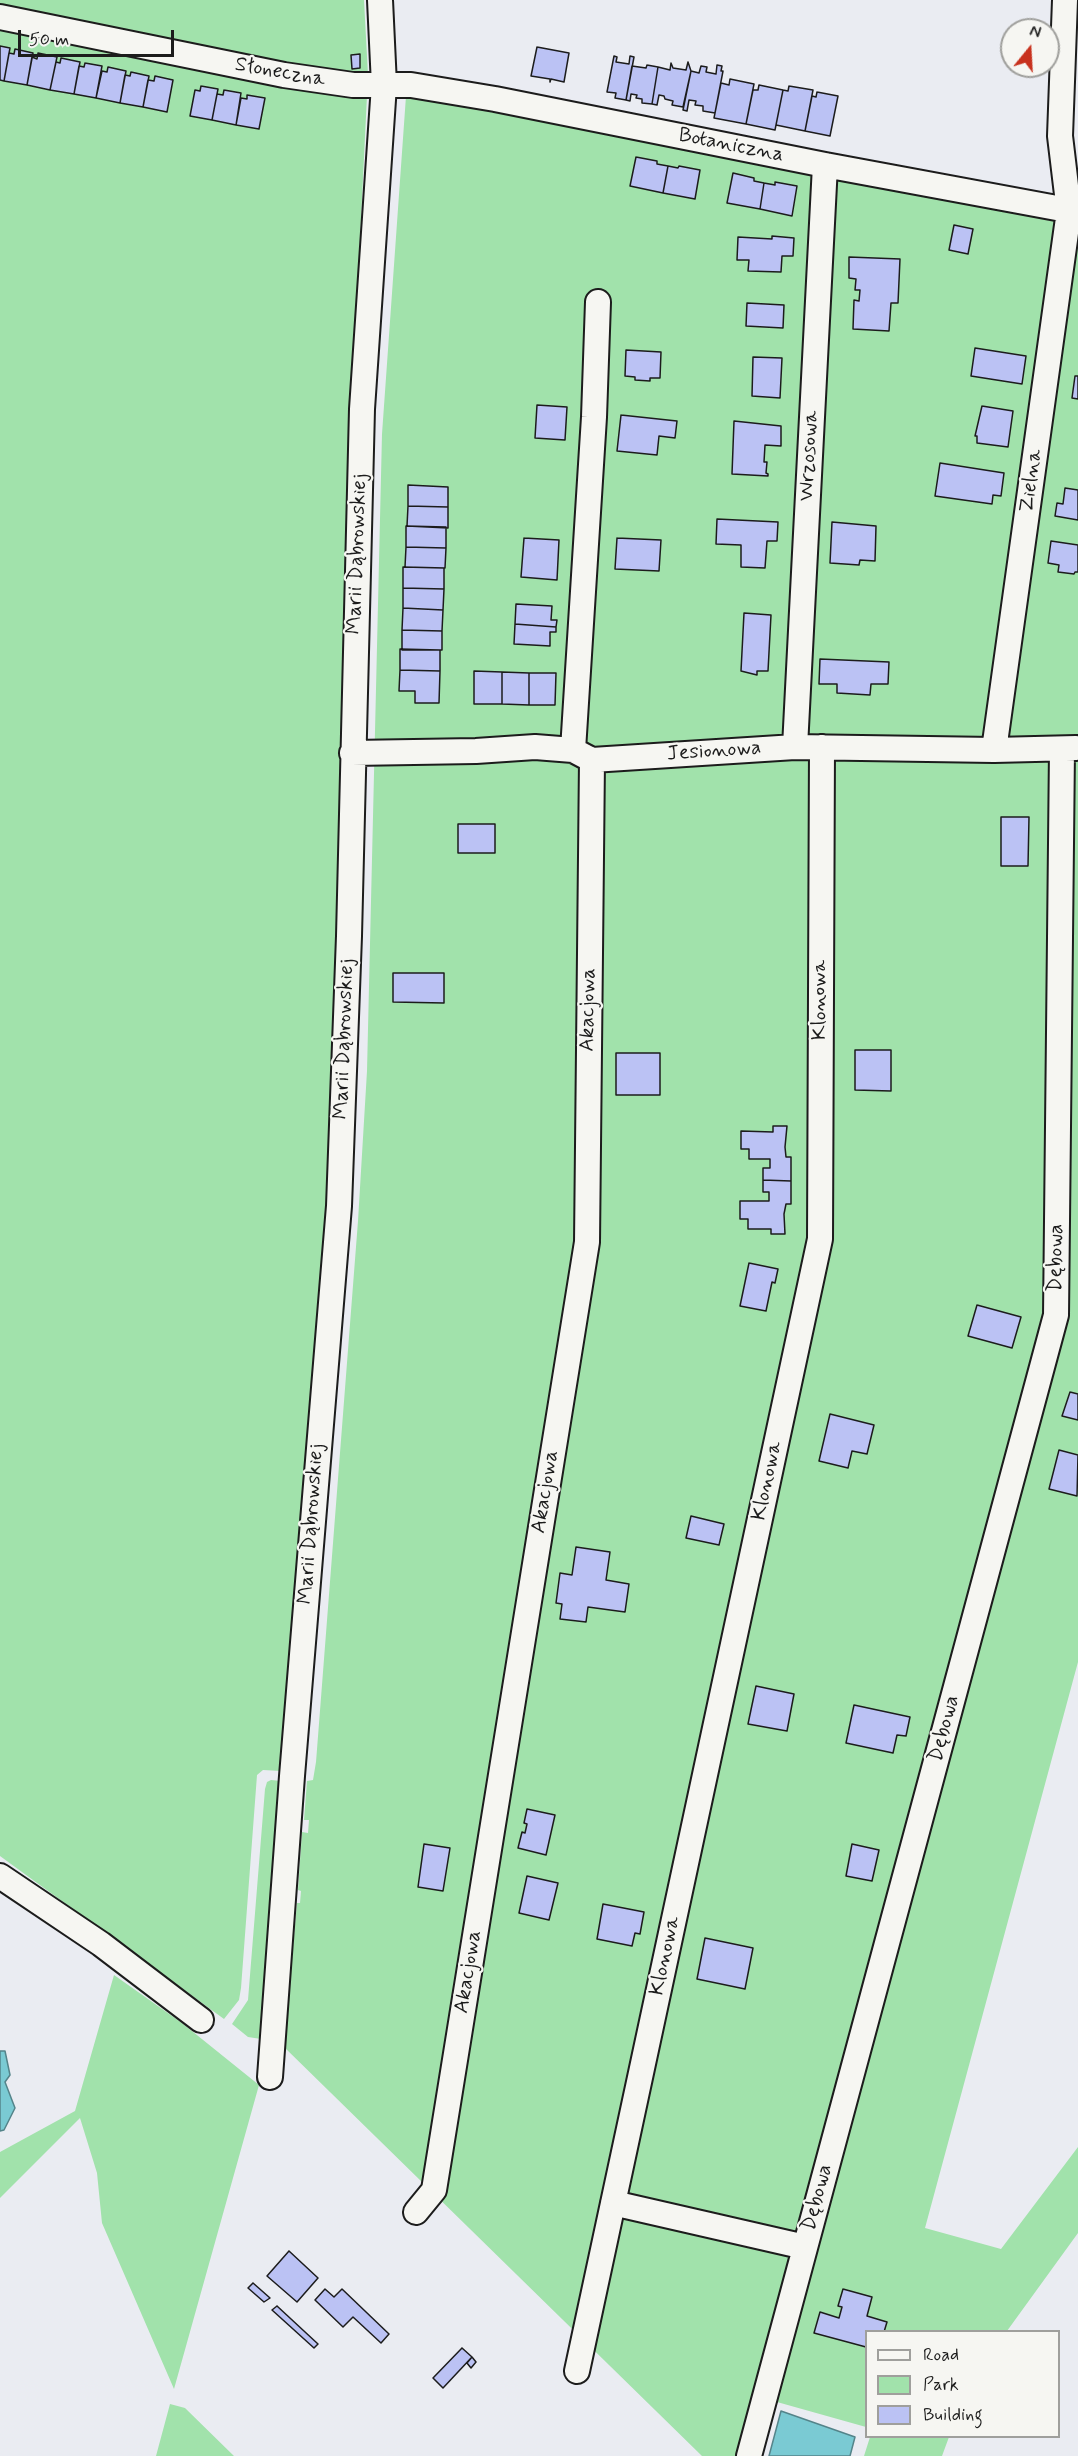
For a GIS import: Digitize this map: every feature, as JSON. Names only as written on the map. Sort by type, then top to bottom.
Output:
[{"type":"street","name":"Marii Dąbrowskiej","points":[[270,2077],[318,1444],[339,1206],[362,409],[384,85],[380,0]]},
{"type":"street","name":"Zielna","points":[[994,750],[1074,212],[1060,136],[1065,0]]},
{"type":"street","name":"Słoneczna","points":[[0,17],[284,75],[353,85],[384,85]]},
{"type":"street","name":"Botaniczna","points":[[384,85],[411,85],[495,99],[1074,212]]},
{"type":"street","name":"Wrzosowa","points":[[795,747],[825,165]]},
{"type":"street","name":"Akacjowa","points":[[416,2212],[434,2190],[587,1242],[582,755],[598,302]]},
{"type":"street","name":"Jesionowa","points":[[352,753],[476,751],[535,747],[582,755],[795,747],[994,750],[1070,748]]},
{"type":"street","name":"Klonowa","points":[[577,2371],[820,1239],[822,747]]},
{"type":"street","name":"Dębowa","points":[[749,2456],[1056,1315],[1069,991],[1070,748]]},
{"type":"street","points":[[0,1876],[100,1944],[201,2020]]},
{"type":"street","points":[[613,2203],[805,2247]]},
{"type":"green space","points":[[0,0],[364,0],[368,75],[351,426],[330,1162],[281,1771],[263,1770],[257,1775],[241,1988],[239,2000],[224,2019],[0,1856]]},
{"type":"green space","points":[[406,96],[432,98],[1078,226],[1078,1662],[925,2228],[1001,2249],[1078,2147],[1078,2233],[1008,2330],[865,2330],[865,2427],[777,2402],[762,2456],[702,2456],[284,2047],[297,1903],[300,1903],[301,1891],[298,1890],[302,1832],[308,1833],[309,1820],[304,1820],[307,1781],[313,1780],[316,1762],[358,1221],[367,1071],[382,434]]},
{"type":"green space","points":[[281,1781],[261,2039],[248,2037],[232,2024],[248,2000],[265,1789],[267,1782]]},
{"type":"green space","points":[[114,1975],[182,2023],[259,2085],[174,2389],[102,2223],[97,2173],[80,2118],[0,2198],[0,2152],[75,2111]]},
{"type":"green space","points":[[170,2404],[185,2408],[234,2456],[156,2456]]},
{"type":"green space","points":[[869,2438],[949,2438],[942,2456],[864,2456]]},
{"type":"water","points":[[0,2051],[5,2051],[10,2075],[5,2082],[15,2108],[4,2130],[0,2131]]},
{"type":"water","points":[[781,2411],[855,2437],[850,2456],[769,2456]]},
{"type":"building","points":[[0,46],[10,48],[4,81],[0,80]]},
{"type":"building","points":[[537,47],[569,53],[564,82],[551,79],[550,82],[550,79],[531,76]]},
{"type":"building","points":[[15,49],[33,53],[27,85],[4,81],[9,53],[14,54]]},
{"type":"building","points":[[38,53],[57,57],[50,90],[27,85],[32,57],[37,59]]},
{"type":"building","points":[[360,54],[360,68],[352,69],[351,55]]},
{"type":"building","points":[[614,56],[617,57],[616,62],[629,64],[630,56],[634,57],[626,100],[615,98],[616,93],[607,92]]},
{"type":"building","points":[[61,58],[80,62],[74,94],[50,90],[56,62],[60,63]]},
{"type":"building","points":[[688,62],[691,71],[683,107],[672,105],[673,101],[659,95],[657,105],[652,104],[658,67],[670,70],[671,63],[673,68],[686,70]]},
{"type":"building","points":[[85,63],[102,66],[96,98],[74,94],[79,66],[84,67]]},
{"type":"building","points":[[647,65],[658,67],[652,104],[642,103],[642,99],[631,94],[630,101],[626,100],[632,66],[646,68]]},
{"type":"building","points":[[717,65],[722,66],[721,71],[723,71],[715,113],[703,111],[703,106],[695,105],[696,101],[689,100],[687,111],[683,110],[691,71],[699,73],[701,66],[707,67],[706,72],[716,74]]},
{"type":"building","points":[[108,67],[126,71],[120,103],[96,98],[102,71],[107,72]]},
{"type":"building","points":[[131,72],[149,76],[143,107],[120,103],[125,75],[130,76]]},
{"type":"building","points":[[155,76],[173,80],[167,112],[143,107],[148,80],[154,81]]},
{"type":"building","points":[[730,79],[754,84],[746,124],[714,118],[721,83],[729,85]]},
{"type":"building","points":[[759,85],[783,90],[775,130],[746,124],[753,90],[758,90]]},
{"type":"building","points":[[201,86],[218,89],[212,120],[190,116],[195,90],[200,91]]},
{"type":"building","points":[[789,86],[813,90],[805,131],[776,125],[783,90],[788,91]]},
{"type":"building","points":[[224,90],[241,93],[236,125],[212,120],[217,94],[223,95]]},
{"type":"building","points":[[817,92],[838,96],[830,136],[805,131],[812,96],[816,97]]},
{"type":"building","points":[[247,95],[265,98],[259,129],[236,125],[241,98],[247,99]]},
{"type":"building","points":[[636,157],[657,161],[657,164],[668,166],[663,193],[630,186]]},
{"type":"building","points":[[668,166],[700,170],[695,199],[663,193]]},
{"type":"building","points":[[733,173],[764,183],[760,209],[727,203]]},
{"type":"building","points":[[775,182],[797,186],[792,216],[760,209],[764,183],[775,185]]},
{"type":"building","points":[[954,225],[973,229],[968,254],[949,250]]},
{"type":"building","points":[[772,236],[794,238],[793,256],[782,256],[781,272],[748,271],[749,260],[737,260],[738,237],[772,239]]},
{"type":"building","points":[[849,257],[900,259],[898,303],[891,303],[889,331],[853,329],[854,300],[859,301],[860,290],[855,290],[856,279],[849,278]]},
{"type":"building","points":[[747,303],[784,305],[783,328],[746,326]]},
{"type":"building","points":[[975,348],[1026,356],[1022,384],[971,376]]},
{"type":"building","points":[[626,350],[661,352],[660,378],[650,378],[650,381],[635,380],[635,377],[625,376]]},
{"type":"building","points":[[753,357],[782,358],[780,398],[752,396]]},
{"type":"building","points":[[1075,376],[1078,376],[1078,399],[1072,398]]},
{"type":"building","points":[[537,405],[567,407],[565,440],[535,438]]},
{"type":"building","points":[[982,406],[1013,411],[1008,447],[977,443],[977,436],[975,436]]},
{"type":"building","points":[[621,415],[677,421],[675,438],[659,436],[657,455],[617,451]]},
{"type":"building","points":[[734,421],[781,426],[781,446],[765,445],[764,462],[767,462],[768,476],[732,474]]},
{"type":"building","points":[[940,463],[1004,473],[1001,496],[993,495],[992,504],[935,496]]},
{"type":"building","points":[[408,485],[448,487],[448,507],[408,506]]},
{"type":"building","points":[[1065,488],[1078,490],[1078,520],[1055,516],[1057,503],[1063,504]]},
{"type":"building","points":[[408,506],[448,507],[448,528],[407,526]]},
{"type":"building","points":[[717,519],[778,522],[777,541],[767,541],[765,568],[741,567],[741,545],[716,544]]},
{"type":"building","points":[[832,522],[876,526],[875,561],[860,560],[859,565],[830,563]]},
{"type":"building","points":[[406,526],[446,527],[446,548],[406,547]]},
{"type":"building","points":[[524,538],[559,540],[557,580],[521,577]]},
{"type":"building","points":[[617,538],[661,540],[659,571],[615,569]]},
{"type":"building","points":[[1051,541],[1078,545],[1078,572],[1074,574],[1058,572],[1059,565],[1048,563]]},
{"type":"building","points":[[406,547],[446,548],[445,568],[405,567]]},
{"type":"building","points":[[403,567],[444,568],[444,589],[403,588]]},
{"type":"building","points":[[403,588],[444,589],[443,610],[403,608]]},
{"type":"building","points":[[516,604],[552,606],[551,620],[557,620],[556,627],[515,624]]},
{"type":"building","points":[[403,608],[443,610],[442,631],[402,630]]},
{"type":"building","points":[[744,613],[771,615],[768,671],[757,671],[757,675],[741,671]]},
{"type":"building","points":[[515,624],[556,627],[556,632],[550,632],[550,646],[514,644]]},
{"type":"building","points":[[402,630],[442,631],[442,650],[402,650]]},
{"type":"building","points":[[400,649],[440,650],[440,671],[400,670]]},
{"type":"building","points":[[820,659],[889,662],[888,684],[871,684],[870,695],[837,693],[837,684],[819,684]]},
{"type":"building","points":[[400,670],[440,671],[439,703],[415,703],[415,691],[399,691]]},
{"type":"building","points":[[474,671],[502,672],[502,704],[474,704]]},
{"type":"building","points":[[502,672],[529,673],[529,705],[502,704]]},
{"type":"building","points":[[529,673],[556,673],[555,705],[529,705]]},
{"type":"building","points":[[1001,817],[1029,817],[1028,866],[1001,866]]},
{"type":"building","points":[[458,824],[495,824],[495,853],[458,853]]},
{"type":"building","points":[[393,973],[444,973],[444,1003],[393,1002]]},
{"type":"building","points":[[855,1050],[891,1050],[891,1091],[855,1090]]},
{"type":"building","points":[[616,1053],[660,1053],[660,1095],[616,1095]]},
{"type":"building","points":[[773,1126],[787,1126],[785,1147],[786,1157],[791,1157],[791,1181],[763,1180],[763,1168],[770,1168],[770,1159],[749,1159],[749,1149],[741,1149],[741,1131],[773,1132]]},
{"type":"building","points":[[763,1180],[791,1181],[791,1204],[786,1204],[784,1214],[785,1234],[771,1234],[771,1229],[748,1229],[748,1219],[740,1219],[740,1201],[769,1201],[769,1192],[763,1192]]},
{"type":"building","points":[[749,1263],[778,1269],[775,1283],[772,1282],[766,1311],[740,1306]]},
{"type":"building","points":[[977,1305],[1021,1317],[1012,1348],[968,1336]]},
{"type":"building","points":[[1070,1392],[1078,1394],[1078,1420],[1062,1416]]},
{"type":"building","points":[[830,1414],[874,1425],[867,1454],[852,1451],[848,1468],[819,1461]]},
{"type":"building","points":[[1059,1450],[1078,1455],[1077,1496],[1049,1489]]},
{"type":"building","points":[[691,1516],[724,1524],[719,1545],[686,1538]]},
{"type":"building","points":[[576,1547],[610,1552],[606,1580],[629,1584],[625,1612],[588,1607],[586,1622],[560,1619],[562,1604],[556,1603],[560,1573],[572,1575]]},
{"type":"building","points":[[756,1686],[794,1694],[787,1731],[748,1724]]},
{"type":"building","points":[[854,1705],[910,1717],[906,1736],[897,1735],[893,1753],[846,1743]]},
{"type":"building","points":[[527,1809],[555,1815],[546,1855],[518,1848],[522,1832],[525,1833],[527,1824],[524,1823]]},
{"type":"building","points":[[424,1844],[450,1848],[443,1891],[418,1887]]},
{"type":"building","points":[[852,1844],[879,1850],[872,1881],[846,1876]]},
{"type":"building","points":[[527,1876],[558,1883],[549,1920],[519,1913]]},
{"type":"building","points":[[603,1904],[644,1912],[640,1934],[635,1933],[632,1946],[597,1939]]},
{"type":"building","points":[[705,1938],[753,1948],[745,1989],[697,1979]]},
{"type":"building","points":[[289,2251],[318,2278],[297,2302],[267,2276]]},
{"type":"building","points":[[253,2283],[270,2298],[264,2302],[248,2288]]},
{"type":"building","points":[[325,2289],[334,2297],[342,2289],[389,2334],[381,2343],[353,2317],[343,2327],[315,2300]]},
{"type":"building","points":[[843,2289],[872,2297],[867,2316],[887,2322],[885,2330],[865,2330],[865,2347],[814,2333],[820,2312],[839,2318],[842,2307],[838,2306]]},
{"type":"building","points":[[277,2306],[318,2344],[314,2348],[272,2310]]},
{"type":"building","points":[[462,2348],[472,2357],[443,2388],[433,2378]]},
{"type":"building","points":[[472,2357],[476,2362],[471,2368],[467,2363]]}]
